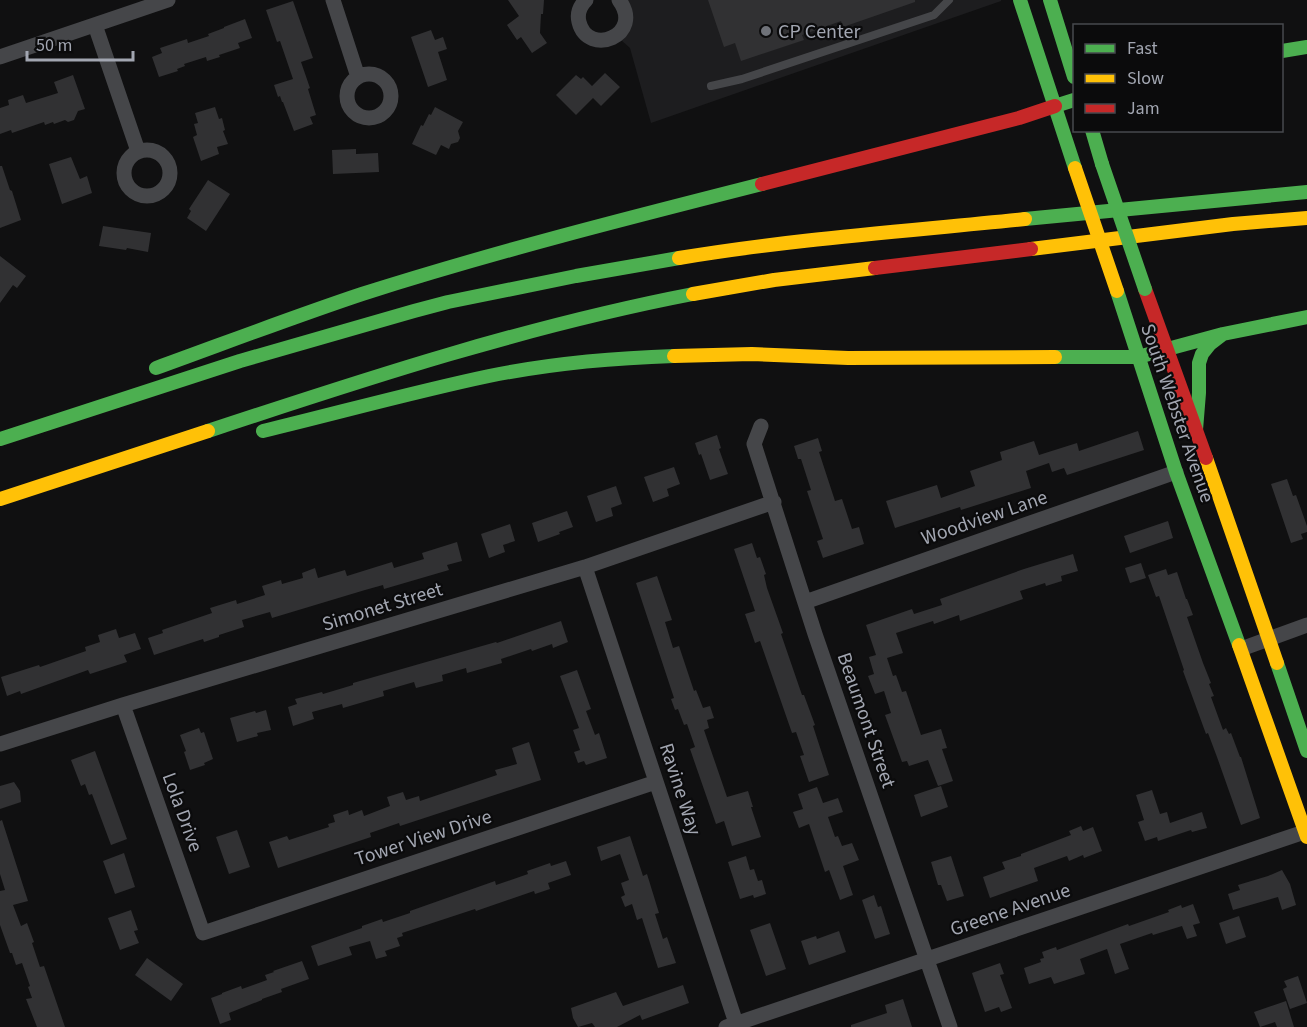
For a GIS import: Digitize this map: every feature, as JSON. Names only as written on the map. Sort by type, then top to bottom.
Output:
[{"type":"main road","name":"South Webster Avenue","points":[[1020,0],[1176,472],[1306,833]]},
{"type":"main road","points":[[1050,0],[1073,74]]},
{"type":"main road","points":[[1283,51],[1307,47]]},
{"type":"main road","points":[[139,374],[391,285],[597,227],[1019,118],[1073,100]]},
{"type":"main road","name":"South Webster Avenue","points":[[1093,132],[1145,289],[1307,751]]},
{"type":"main road","points":[[0,438],[240,361],[414,311],[576,276],[711,253],[843,237],[1307,192]]},
{"type":"main road","points":[[0,499],[355,382],[508,337],[616,310],[774,280],[1221,226],[1307,218]]},
{"type":"main road","points":[[246,435],[490,376],[545,367],[657,357],[752,354],[848,358],[1138,357],[1223,334],[1307,317]]},
{"type":"main road","points":[[1196,430],[1199,393],[1198,363],[1210,344],[1223,334]]},
{"type":"main road","points":[[0,438],[31,415]]},
{"type":"main road","points":[[143,453],[205,446]]},
{"type":"street","points":[[0,57],[168,0]]},
{"type":"street","points":[[333,0],[358,76]]},
{"type":"street","points":[[586,0],[578,16],[583,31],[596,40],[612,39],[623,28],[626,13],[619,0]]},
{"type":"street","points":[[95,25],[138,151]]},
{"type":"street","name":"Beaumont Street","points":[[761,426],[754,444],[950,1027]]},
{"type":"street","name":"Woodview Lane","points":[[806,602],[1176,472]]},
{"type":"street","name":"Simonet Street","points":[[0,744],[585,567],[774,502]]},
{"type":"street","name":"Ravine Way","points":[[585,567],[656,782],[731,1025]]},
{"type":"street","points":[[1241,649],[1307,625]]},
{"type":"street","name":"Lola Drive","points":[[123,705],[203,933]]},
{"type":"street","name":"Tower View Drive","points":[[203,933],[656,782]]},
{"type":"street","name":"Greene Avenue","points":[[731,1025],[1306,833]]},
{"type":"lane","points":[[711,86],[742,79],[934,15],[949,0]]},
{"type":"shaded area","points":[[624,0],[1001,1],[651,123],[630,48],[621,40]]},
{"type":"building","points":[[508,0],[544,0],[540,33],[547,43],[532,53],[521,37],[517,40],[507,25],[519,16]]},
{"type":"building","name":"CP Center","points":[[708,0],[915,0],[915,2],[843,27],[841,21],[802,35],[804,40],[741,61],[735,43],[724,47]]},
{"type":"building","points":[[293,1],[313,58],[301,62],[316,115],[310,117],[313,124],[294,131],[274,85],[293,79],[266,10]]},
{"type":"building","points":[[245,19],[252,38],[238,43],[240,48],[207,61],[206,57],[184,64],[185,66],[177,69],[178,71],[159,77],[152,57],[162,53],[160,48],[187,39],[188,43],[209,36],[208,34]]},
{"type":"building","points":[[431,30],[435,40],[443,37],[447,49],[438,52],[447,80],[428,87],[411,37]]},
{"type":"building","points":[[605,73],[620,87],[601,106],[593,98],[576,115],[556,95],[576,75],[581,79],[583,77],[592,86]]},
{"type":"building","points":[[73,75],[85,109],[78,111],[74,120],[45,125],[44,122],[12,133],[11,130],[0,134],[0,108],[9,105],[8,100],[23,95],[26,103],[58,93],[54,82]]},
{"type":"building","points":[[215,107],[219,119],[222,118],[225,130],[223,131],[228,144],[217,147],[219,154],[201,161],[193,137],[197,135],[194,124],[198,123],[195,113]]},
{"type":"building","points":[[435,107],[463,122],[458,131],[460,138],[458,142],[451,144],[449,149],[441,145],[436,155],[412,144],[421,125],[423,126]]},
{"type":"building","points":[[356,149],[356,154],[378,153],[379,172],[333,174],[332,150]]},
{"type":"building","points":[[71,157],[80,179],[87,176],[92,193],[62,204],[49,164]]},
{"type":"building","points":[[0,166],[2,166],[12,191],[21,220],[0,228]]},
{"type":"building","points":[[208,180],[230,194],[206,231],[187,218],[191,211],[189,209]]},
{"type":"building","points":[[103,226],[151,233],[148,252],[99,246]]},
{"type":"building","points":[[0,256],[26,276],[17,288],[13,285],[0,303]]},
{"type":"building","points":[[1138,431],[1144,450],[1067,475],[1064,468],[1052,472],[1049,463],[1026,471],[1031,488],[961,510],[960,507],[895,528],[886,501],[937,485],[941,498],[975,486],[970,471],[1002,460],[1000,452],[1034,441],[1039,455],[1077,443],[1079,451]]},
{"type":"building","points":[[717,435],[721,448],[719,449],[728,474],[710,480],[695,443]]},
{"type":"building","points":[[818,438],[822,451],[819,452],[835,501],[842,499],[852,529],[859,527],[864,544],[823,558],[817,541],[823,539],[807,491],[811,490],[801,459],[798,459],[794,446]]},
{"type":"building","points":[[674,467],[680,484],[667,489],[669,496],[653,502],[644,477]]},
{"type":"building","points":[[1287,479],[1293,496],[1296,495],[1307,526],[1307,532],[1301,534],[1303,539],[1291,543],[1271,484]]},
{"type":"building","points":[[616,486],[622,504],[611,508],[613,516],[596,522],[587,496]]},
{"type":"building","points":[[567,511],[573,527],[538,542],[532,523]]},
{"type":"building","points":[[1168,521],[1173,538],[1130,553],[1124,536]]},
{"type":"building","points":[[510,524],[515,541],[503,545],[505,552],[489,558],[481,534]]},
{"type":"building","points":[[457,542],[462,561],[447,565],[449,570],[384,589],[383,585],[272,618],[270,612],[242,620],[244,627],[219,635],[219,637],[204,642],[203,639],[154,655],[148,638],[163,633],[162,630],[212,613],[210,608],[236,600],[237,604],[265,595],[262,586],[281,580],[282,584],[303,578],[302,573],[315,568],[318,578],[345,570],[347,576],[392,562],[394,568],[424,559],[422,553]]},
{"type":"building","points":[[752,543],[766,574],[764,575],[767,588],[783,633],[781,634],[815,725],[813,726],[829,775],[809,782],[800,756],[804,755],[796,732],[792,733],[760,641],[755,643],[745,614],[755,611],[734,549]]},
{"type":"building","points":[[1073,554],[1078,571],[1061,576],[1062,581],[1046,586],[1045,583],[1020,591],[1023,599],[960,621],[959,615],[896,633],[903,653],[887,658],[893,676],[896,675],[902,692],[906,691],[921,735],[941,729],[947,748],[942,749],[953,781],[938,786],[928,760],[909,766],[907,761],[902,762],[885,715],[891,713],[884,691],[875,694],[868,676],[874,674],[869,657],[876,655],[866,625],[912,609],[914,614],[942,605],[940,599]]},
{"type":"building","points":[[1141,563],[1146,578],[1130,583],[1125,568]]},
{"type":"building","points":[[1166,569],[1168,575],[1177,572],[1193,615],[1187,617],[1211,683],[1209,684],[1214,696],[1211,697],[1223,730],[1226,728],[1229,734],[1231,733],[1241,757],[1260,818],[1241,825],[1183,671],[1159,596],[1156,597],[1148,575]]},
{"type":"building","points":[[657,576],[672,620],[665,622],[673,648],[679,646],[694,691],[696,690],[703,708],[710,706],[714,718],[707,720],[709,728],[704,730],[727,797],[748,791],[761,837],[732,846],[724,821],[716,824],[690,749],[695,747],[687,724],[684,725],[671,699],[674,698],[636,583]]},
{"type":"building","points":[[561,621],[568,642],[553,648],[552,644],[532,651],[531,649],[501,659],[502,663],[467,673],[466,668],[442,675],[443,681],[416,688],[414,682],[383,691],[384,696],[343,708],[342,704],[312,712],[314,719],[293,726],[288,707],[297,704],[295,699],[322,692],[323,694],[353,685],[353,683],[497,643]]},
{"type":"building","points":[[116,629],[119,638],[135,633],[141,649],[124,655],[127,662],[90,674],[88,670],[21,694],[20,691],[7,696],[1,677],[39,665],[40,667],[86,651],[85,647],[100,642],[98,635]]},
{"type":"building","points":[[577,670],[591,709],[586,711],[595,735],[599,733],[607,758],[586,765],[584,761],[578,763],[574,752],[580,750],[573,730],[579,728],[560,676]]},
{"type":"building","points":[[266,710],[271,730],[257,733],[258,736],[237,742],[230,718]]},
{"type":"building","points":[[199,728],[201,733],[204,732],[213,759],[204,763],[205,765],[190,770],[180,735]]},
{"type":"building","points":[[529,742],[541,780],[400,826],[399,823],[370,833],[371,837],[278,868],[269,842],[287,836],[289,840],[329,827],[328,824],[335,822],[333,815],[348,810],[349,815],[362,810],[364,816],[390,806],[387,797],[403,792],[406,800],[419,796],[420,801],[497,775],[495,770],[517,764],[512,748]]},
{"type":"building","points":[[95,751],[127,839],[111,845],[92,794],[89,795],[85,784],[81,786],[71,760]]},
{"type":"building","points":[[14,782],[20,791],[21,802],[0,809],[0,786]]},
{"type":"building","points":[[941,786],[948,807],[921,817],[914,795]]},
{"type":"building","points":[[817,787],[823,803],[838,798],[843,812],[828,817],[835,837],[838,836],[842,846],[852,843],[859,860],[843,866],[853,895],[840,900],[829,870],[825,872],[809,824],[799,828],[793,812],[803,809],[798,794]]},
{"type":"building","points":[[1152,790],[1160,814],[1167,812],[1170,823],[1202,812],[1207,828],[1192,832],[1191,830],[1158,841],[1157,837],[1145,841],[1138,822],[1144,820],[1136,795]]},
{"type":"building","points":[[2,820],[28,901],[13,905],[21,926],[27,923],[40,967],[44,966],[65,1027],[37,1027],[26,999],[32,998],[22,963],[16,965],[0,925],[0,891],[5,890],[0,874],[0,821]]},
{"type":"building","points":[[1081,826],[1083,831],[1093,827],[1102,851],[1069,861],[1067,856],[1034,868],[1038,881],[990,898],[983,877],[1005,869],[1002,862],[1071,835],[1069,831]]},
{"type":"building","points":[[237,830],[250,867],[229,874],[216,837]]},
{"type":"building","points":[[630,836],[643,876],[647,874],[659,913],[655,914],[663,939],[667,937],[676,963],[658,968],[642,918],[637,920],[632,904],[625,907],[621,897],[625,895],[621,883],[629,880],[620,854],[601,861],[597,847]]},
{"type":"building","points":[[124,853],[135,887],[115,894],[103,861]]},
{"type":"building","points":[[746,856],[750,870],[754,869],[758,881],[762,880],[766,894],[740,899],[728,862]]},
{"type":"building","points":[[951,856],[964,896],[947,901],[941,885],[938,885],[931,862]]},
{"type":"building","points":[[566,861],[571,875],[548,883],[550,889],[535,894],[534,891],[402,933],[403,936],[397,938],[400,946],[385,951],[387,956],[376,959],[370,941],[349,947],[352,955],[318,966],[311,946],[362,928],[362,926],[410,913],[410,911],[495,881],[496,885],[528,874],[527,871],[550,863],[551,866]]},
{"type":"building","points":[[1282,870],[1290,884],[1296,905],[1282,910],[1278,897],[1233,910],[1228,894],[1240,890],[1238,885]]},
{"type":"building","points":[[874,895],[878,907],[881,906],[890,934],[875,939],[862,900]]},
{"type":"building","points":[[1193,904],[1200,923],[1193,925],[1197,936],[1187,939],[1182,926],[1153,935],[1152,933],[1120,944],[1129,969],[1115,974],[1107,949],[1080,959],[1085,974],[1054,984],[1051,977],[1029,984],[1024,968],[1041,962],[1040,959],[1044,958],[1042,952],[1056,947],[1057,950],[1128,924],[1129,926],[1169,912],[1168,910],[1181,905],[1182,908]]},
{"type":"building","points":[[131,910],[138,930],[134,931],[139,943],[120,950],[108,918]]},
{"type":"building","points":[[1239,916],[1246,937],[1226,944],[1219,923]]},
{"type":"building","points":[[770,923],[786,969],[766,976],[750,930]]},
{"type":"building","points":[[839,931],[846,952],[809,965],[801,941],[816,936],[817,939]]},
{"type":"building","points":[[147,958],[183,984],[171,1001],[135,975]]},
{"type":"building","points":[[302,961],[309,979],[229,1013],[231,1020],[220,1024],[211,998],[241,986],[242,989],[267,980],[265,975]]},
{"type":"building","points":[[1000,963],[1004,974],[1000,975],[1012,1008],[1001,1012],[999,1007],[985,1012],[972,973]]},
{"type":"building","points":[[1298,976],[1307,1003],[1290,1009],[1283,989],[1287,987],[1284,981]]},
{"type":"building","points":[[683,985],[689,1003],[642,1020],[640,1015],[617,1027],[595,1027],[592,1023],[578,1027],[573,1018],[571,1008],[616,992],[623,1006]]},
{"type":"building","points":[[903,999],[912,1027],[851,1027],[851,1025],[887,1013],[885,1005]]},
{"type":"building","points":[[1286,1001],[1294,1027],[1277,1027],[1275,1022],[1260,1027],[1254,1012]]},
{"type":"traffic: fast","points":[[1020,0],[1075,168]]},
{"type":"traffic: fast","points":[[1050,0],[1073,74]]},
{"type":"traffic: fast","points":[[1283,51],[1307,47]]},
{"type":"traffic: fast","points":[[1055,106],[1073,100]]},
{"type":"traffic: fast","points":[[1093,132],[1102,164]]},
{"type":"traffic: fast","points":[[1102,164],[1145,289]]},
{"type":"traffic: fast","points":[[156,368],[362,294],[561,236],[762,184]]},
{"type":"traffic: fast","points":[[1025,219],[1307,192]]},
{"type":"traffic: fast","points":[[0,439],[240,361],[414,311],[576,276],[679,258]]},
{"type":"traffic: fast","points":[[1117,291],[1176,472],[1239,645]]},
{"type":"traffic: fast","points":[[208,431],[509,337],[693,294]]},
{"type":"traffic: fast","points":[[1138,357],[1223,334],[1307,317]]},
{"type":"traffic: fast","points":[[1196,430],[1199,363],[1202,354],[1210,344],[1223,334]]},
{"type":"traffic: fast","points":[[263,431],[489,376],[581,362],[674,356]]},
{"type":"traffic: fast","points":[[1055,357],[1138,357]]},
{"type":"traffic: fast","points":[[1277,663],[1307,751]]},
{"type":"traffic: slow","points":[[1075,168],[1117,291]]},
{"type":"traffic: slow","points":[[1031,249],[1233,224],[1307,218]]},
{"type":"traffic: slow","points":[[679,258],[808,240],[1025,219]]},
{"type":"traffic: slow","points":[[693,294],[774,280],[875,268]]},
{"type":"traffic: slow","points":[[674,356],[752,354],[848,358],[1055,357]]},
{"type":"traffic: slow","points":[[0,499],[208,431]]},
{"type":"traffic: slow","points":[[1206,458],[1277,663]]},
{"type":"traffic: slow","points":[[1239,645],[1307,837]]},
{"type":"traffic: jam","points":[[762,184],[1019,118],[1055,106]]},
{"type":"traffic: jam","points":[[875,268],[1031,249]]},
{"type":"traffic: jam","points":[[1145,289],[1206,458]]},
{"type":"place","name":"CP Center","points":[[766,31]]}]
